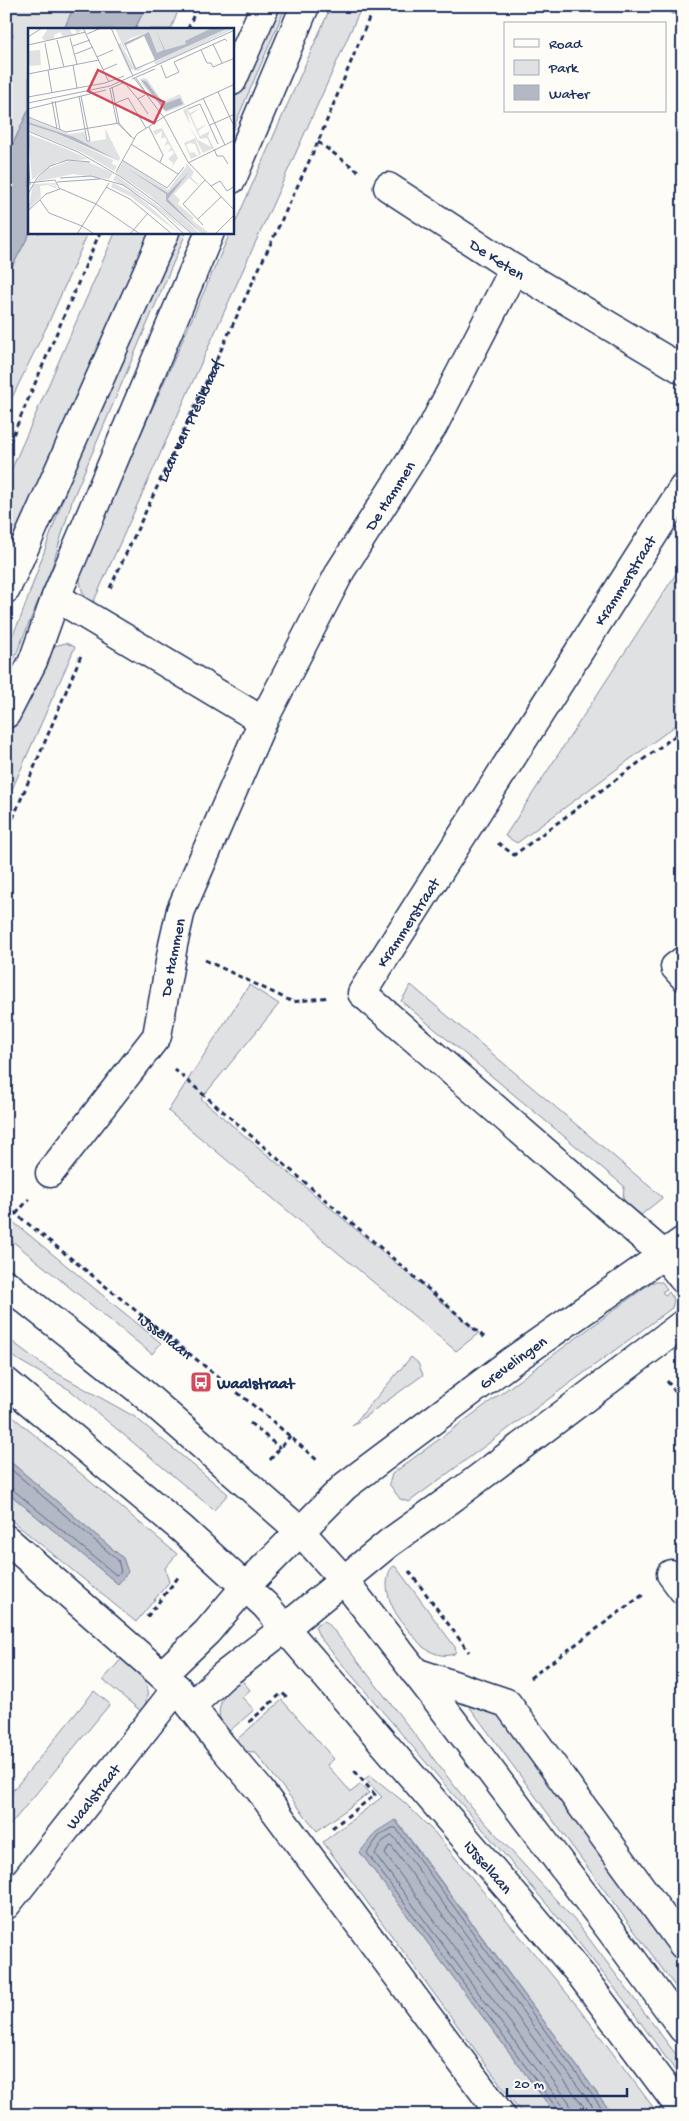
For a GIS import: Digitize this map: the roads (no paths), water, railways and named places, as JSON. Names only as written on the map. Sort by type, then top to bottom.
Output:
[{"type":"street","points":[[234,76],[265,6]]},
{"type":"street","points":[[234,174],[305,6]]},
{"type":"street","name":"De Keten","points":[[388,187],[514,269],[683,370]]},
{"type":"street","points":[[6,589],[164,234]]},
{"type":"street","points":[[6,714],[33,661],[56,597],[209,234]]},
{"type":"street","name":"De Hammen","points":[[50,1173],[157,1036],[181,910],[263,720],[341,570],[433,426],[514,269]]},
{"type":"street","name":"Krammerstraat","points":[[674,1248],[362,993],[683,488]]},
{"type":"street","points":[[56,597],[263,720]]},
{"type":"street","points":[[683,962],[675,967],[683,976]]},
{"type":"street","points":[[674,1248],[683,1279]]},
{"type":"street","name":"Grevelingen","points":[[300,1531],[345,1486],[512,1362],[674,1248]]},
{"type":"street","points":[[6,1284],[138,1389],[300,1531],[343,1579],[415,1672],[683,2029]]},
{"type":"street","points":[[177,1690],[223,1676],[285,1628],[388,1543],[455,1496],[683,1324]]},
{"type":"street","name":"IJssellaan","points":[[6,1382],[182,1529],[245,1586],[285,1628],[581,1975],[683,2112]]},
{"type":"street","points":[[177,1690],[207,1632],[245,1586],[300,1531]]},
{"type":"street","points":[[6,1539],[177,1690],[259,1789],[501,2115]]},
{"type":"street","points":[[415,1672],[505,1700],[683,1945]]},
{"type":"street","name":"Waalstraat","points":[[6,1905],[177,1690]]},
{"type":"water","points":[[74,6],[146,6],[135,28],[64,28]]},
{"type":"water","points":[[28,111],[29,234],[6,278],[6,159]]},
{"type":"water","points":[[6,1458],[123,1558],[128,1572],[118,1584],[6,1491]]},
{"type":"water","points":[[395,1820],[613,2115],[556,2115],[360,1852],[376,1832]]},
{"type":"place","name":"Waalstraat","points":[[201,1382]]}]
